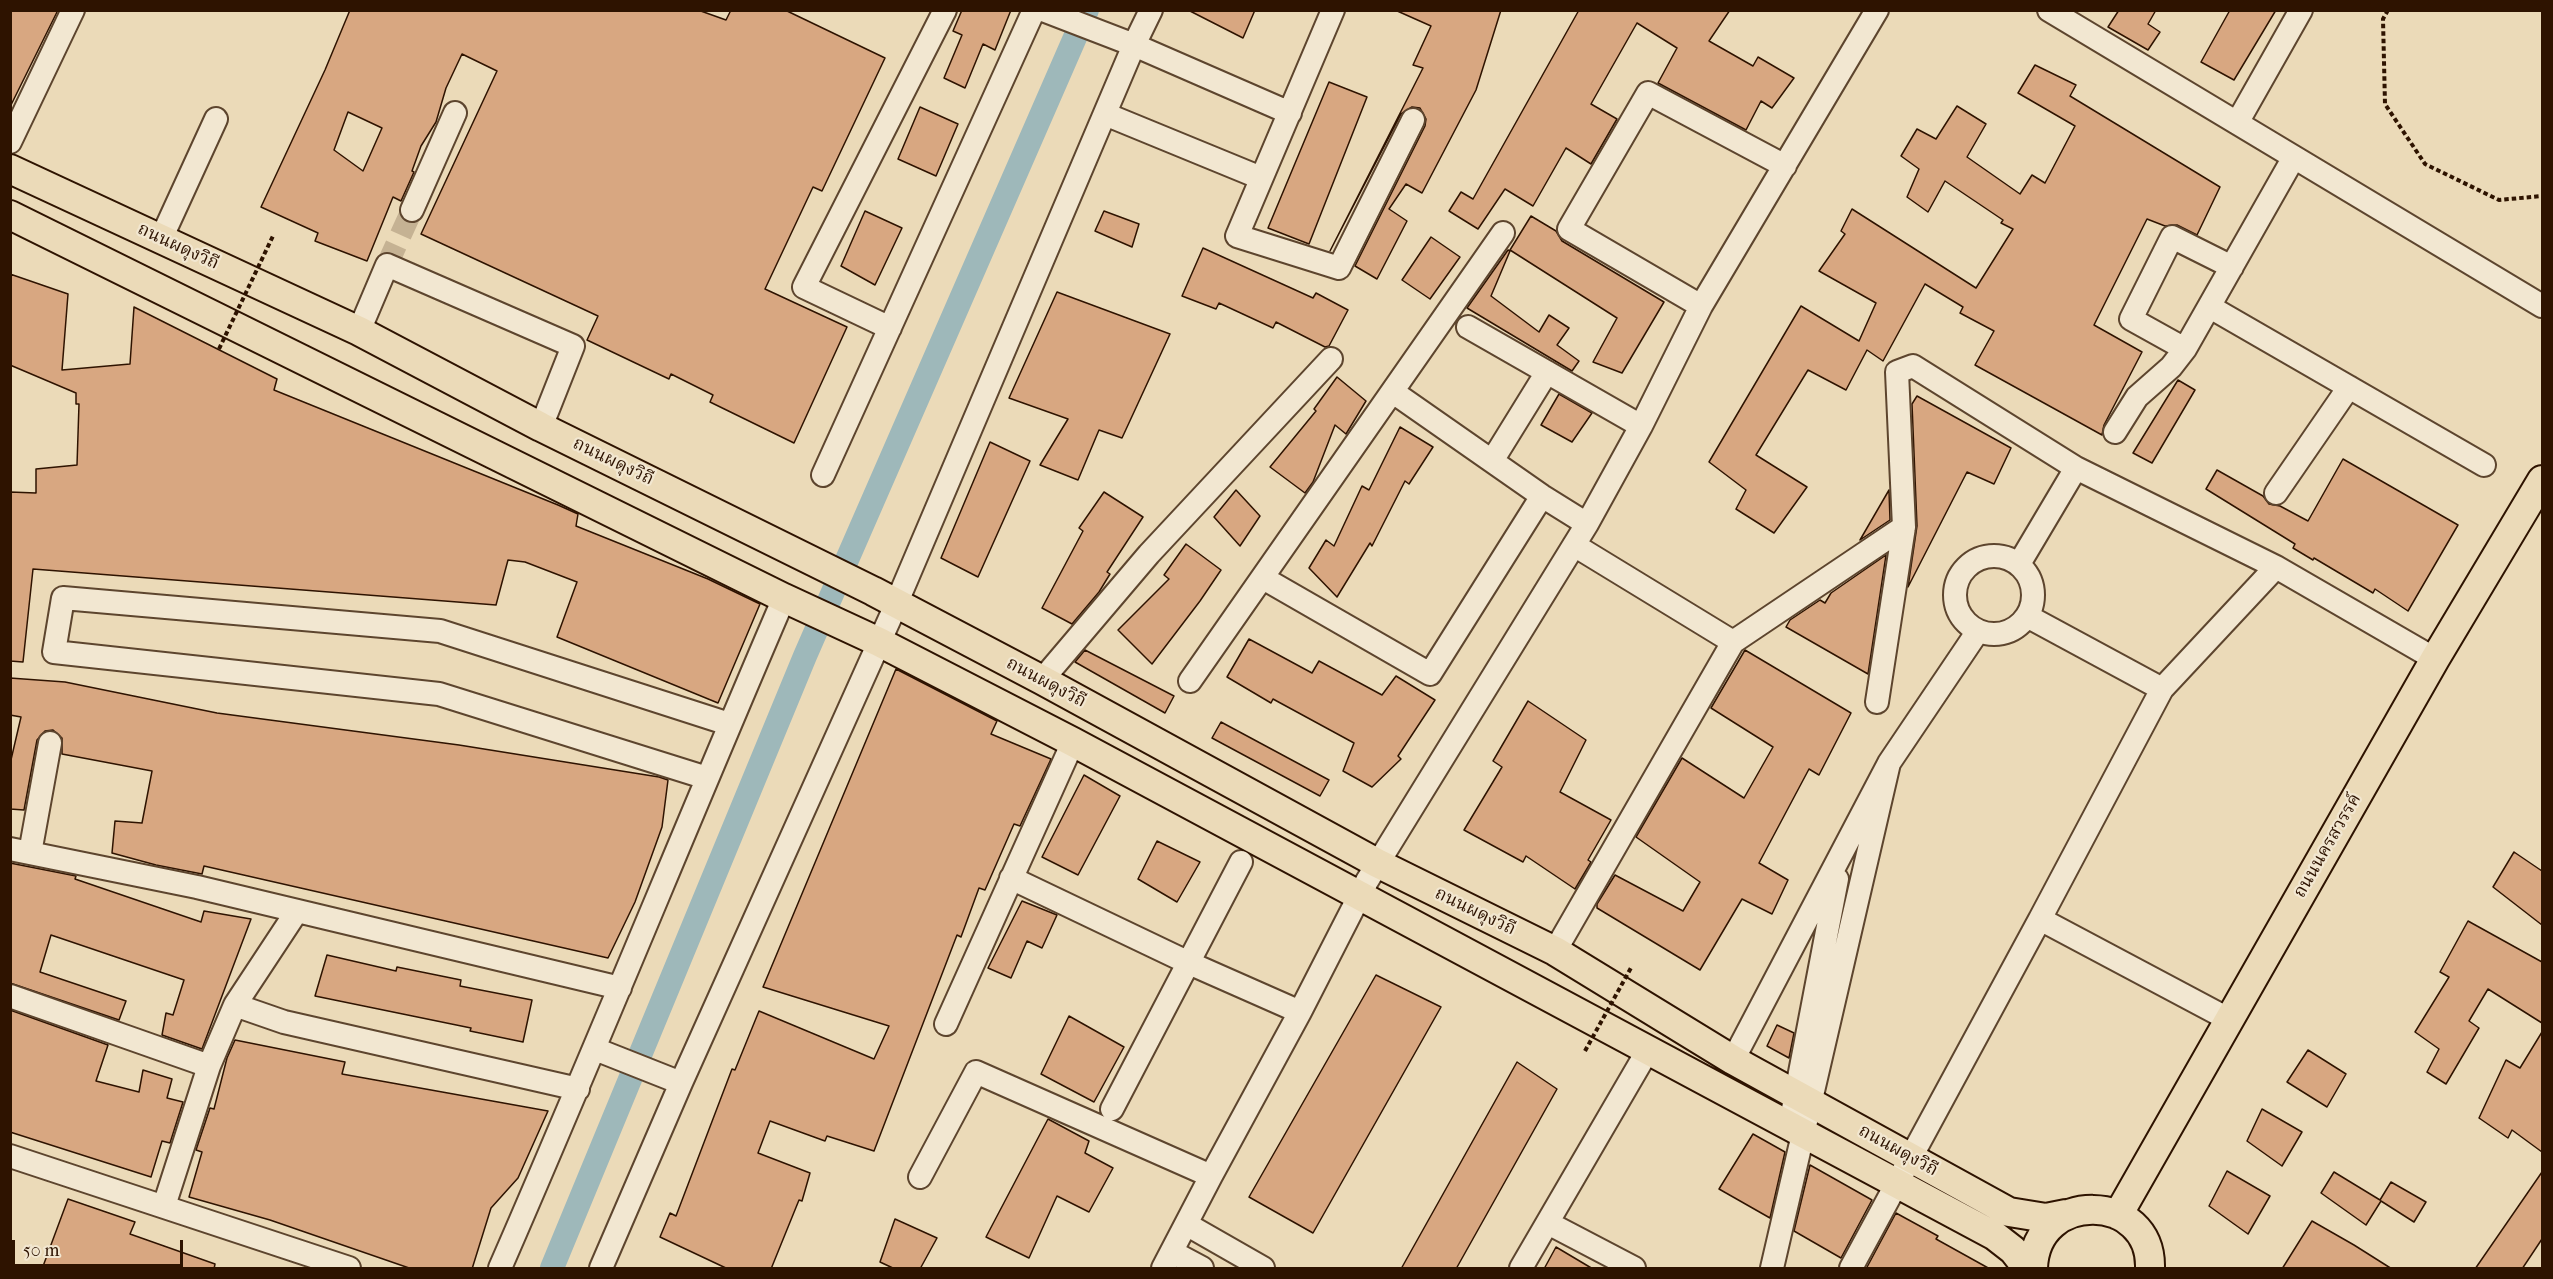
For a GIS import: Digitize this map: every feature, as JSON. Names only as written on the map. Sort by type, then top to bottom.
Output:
[{"type":"main road","name":"ถนนผดุงวิถี","points":[[10,169],[359,331],[541,427],[884,597],[1042,680],[1377,863],[1555,951],[1733,1060],[2008,1212],[2046,1218],[2066,1215],[2083,1209],[2101,1209],[2118,1215]]},
{"type":"main road","name":"ถนนผดุงวิถี","points":[[10,215],[867,636],[1073,742],[1995,1236],[2013,1250],[2027,1269]]},
{"type":"main road","name":"ถนนนครสวรรค์","points":[[2118,1215],[2434,660],[2542,480]]},
{"type":"main road","points":[[2033,1269],[2040,1240],[2051,1225],[2066,1215]]},
{"type":"main road","points":[[2118,1215],[2140,1234],[2147,1248],[2150,1269]]},
{"type":"street","points":[[10,142],[73,10]]},
{"type":"street","points":[[890,328],[804,287],[945,10]]},
{"type":"street","points":[[602,1269],[867,636],[1105,114],[1124,42],[1151,10]]},
{"type":"street","points":[[1333,10],[1237,236],[1340,268],[1413,120]]},
{"type":"street","points":[[1202,1269],[1168,1260],[1359,896],[1377,863],[1587,524],[1641,426],[1701,306],[1877,10]]},
{"type":"street","points":[[2049,10],[2542,306]]},
{"type":"street","points":[[2237,123],[2301,10]]},
{"type":"street","points":[[824,474],[890,328],[1041,11],[1124,42],[1290,112]]},
{"type":"street","points":[[1701,306],[1569,229],[1648,93],[1785,166]]},
{"type":"street","points":[[412,210],[455,113]]},
{"type":"street","points":[[1105,114],[1261,178]]},
{"type":"street","points":[[161,239],[216,119]]},
{"type":"street","points":[[2115,432],[2137,398],[2171,367],[2185,349],[2294,157]]},
{"type":"street","points":[[1190,681],[1503,233]]},
{"type":"street","points":[[2185,349],[2131,319],[2172,237],[2232,267]]},
{"type":"street","points":[[359,331],[387,265],[573,346],[541,427]]},
{"type":"street","points":[[2210,307],[2484,465]]},
{"type":"street","points":[[1468,327],[1641,426]]},
{"type":"street","points":[[1042,680],[1149,554],[1331,359]]},
{"type":"street","points":[[1877,702],[1904,527],[1897,372],[1913,366],[2076,468],[2276,567],[2434,660]]},
{"type":"street","points":[[1492,461],[1548,372]]},
{"type":"street","points":[[2276,493],[2349,387]]},
{"type":"street","points":[[1393,392],[1542,496],[1587,524]]},
{"type":"street","points":[[2019,564],[2076,468]]},
{"type":"street","points":[[1263,578],[1430,674],[1542,496]]},
{"type":"street","points":[[1555,951],[1733,642],[1904,527]]},
{"type":"street","points":[[1574,545],[1733,642]]},
{"type":"street","points":[[1988,555],[2010,559],[2019,564],[2031,583],[2033,594],[2027,616],[2011,630],[2000,633],[1978,631],[1961,616],[1956,606],[1956,584],[1960,574],[1968,565],[1988,555]]},
{"type":"street","points":[[1851,1269],[2162,689],[2276,567]]},
{"type":"street","points":[[707,778],[440,694],[54,652],[63,598],[440,631],[729,724]]},
{"type":"street","points":[[501,1269],[595,1049],[729,724],[796,603]]},
{"type":"street","points":[[2027,616],[2162,689]]},
{"type":"street","points":[[1733,1060],[1841,857],[1888,763],[1978,631]]},
{"type":"street","points":[[946,1024],[1073,742]]},
{"type":"street","points":[[50,743],[20,851],[197,887],[620,988]]},
{"type":"street","points":[[1772,1269],[1888,763]]},
{"type":"street","points":[[1762,1269],[1841,857]]},
{"type":"street","points":[[1112,1109],[1241,862]]},
{"type":"street","points":[[1011,878],[1189,963],[1300,1012]]},
{"type":"street","points":[[164,1206],[209,1065],[235,1005],[297,911]]},
{"type":"street","points":[[2040,919],[2230,1020]]},
{"type":"street","points":[[10,996],[209,1065]]},
{"type":"street","points":[[235,1005],[284,1022],[578,1089]]},
{"type":"street","points":[[595,1049],[681,1083]]},
{"type":"street","points":[[1521,1269],[1648,1050]]},
{"type":"street","points":[[920,1177],[976,1072],[1211,1176]]},
{"type":"street","points":[[10,1156],[349,1269]]},
{"type":"street","points":[[1548,1223],[1634,1269]]},
{"type":"street","points":[[1186,1224],[1263,1269]]},
{"type":"path","points":[[2388,10],[2384,19],[2385,104],[2424,164],[2499,200],[2542,196]]},
{"type":"path","points":[[219,348],[273,236]]},
{"type":"path","points":[[1585,1051],[1632,966]]},
{"type":"building","points":[[10,10],[58,10],[10,107]]},
{"type":"building","points":[[350,10],[698,10],[726,20],[731,10],[785,10],[885,58],[822,191],[813,187],[765,289],[847,327],[794,443],[710,402],[713,395],[671,374],[669,379],[587,340],[598,316],[421,234],[497,71],[462,54],[446,88],[436,122],[421,146],[412,171],[414,172],[401,201],[393,197],[367,261],[315,241],[318,233],[261,207],[325,70]],"holes":[[[348,112],[382,128],[363,171],[334,150]]]},
{"type":"building","points":[[962,10],[1011,10],[995,50],[983,44],[965,88],[944,78],[962,35],[953,31]]},
{"type":"building","points":[[1188,10],[1255,10],[1243,38]]},
{"type":"building","points":[[1395,10],[1501,10],[1476,90],[1422,193],[1406,184],[1389,209],[1407,221],[1377,279],[1355,266],[1425,126],[1426,119],[1420,108],[1412,107],[1401,114],[1330,251],[1423,68],[1413,65],[1431,26]]},
{"type":"building","points":[[1579,10],[1730,10],[1709,41],[1753,66],[1758,57],[1794,78],[1772,108],[1761,101],[1746,130],[1658,83],[1677,48],[1637,23],[1591,104],[1617,119],[1591,164],[1566,148],[1533,206],[1505,189],[1478,229],[1449,211],[1461,192],[1473,199]]},
{"type":"building","points":[[2119,10],[2156,10],[2148,24],[2160,32],[2148,50],[2108,27]]},
{"type":"building","points":[[2230,10],[2276,10],[2234,80],[2201,62]]},
{"type":"building","points":[[2035,65],[2076,85],[2070,96],[2220,187],[2197,235],[2177,225],[2165,226],[2147,219],[2094,325],[2142,352],[2104,425],[2102,435],[1975,365],[1994,331],[1960,313],[1963,307],[1925,284],[1883,361],[1867,350],[1846,390],[1808,370],[1756,455],[1807,487],[1774,533],[1736,509],[1746,490],[1709,462],[1801,306],[1859,341],[1876,303],[1819,271],[1845,234],[1841,231],[1852,209],[1976,288],[2013,229],[2001,223],[2003,220],[1945,181],[1928,212],[1907,197],[1919,169],[1901,156],[1917,129],[1936,139],[1957,106],[1986,124],[1967,157],[2020,194],[2032,175],[2045,183],[2075,126],[2018,93]]},
{"type":"building","points":[[1329,82],[1367,97],[1309,244],[1268,228]]},
{"type":"building","points":[[920,107],[958,124],[936,176],[898,159]]},
{"type":"building","points":[[865,211],[902,228],[875,285],[841,266]]},
{"type":"building","points":[[1104,211],[1139,224],[1132,247],[1095,231]]},
{"type":"building","points":[[1531,216],[1556,231],[1562,241],[1664,302],[1622,373],[1593,362],[1617,318],[1510,250]]},
{"type":"building","points":[[1431,237],[1460,257],[1430,299],[1402,280]]},
{"type":"building","points":[[1203,248],[1313,298],[1316,293],[1348,310],[1329,346],[1325,347],[1276,322],[1273,328],[1219,303],[1216,309],[1182,296]]},
{"type":"building","points":[[1508,250],[1510,251],[1491,296],[1539,332],[1549,315],[1569,328],[1557,345],[1579,361],[1572,371],[1467,308]]},
{"type":"building","points":[[10,274],[68,294],[62,370],[130,364],[134,307],[277,379],[274,390],[558,505],[578,514],[576,526],[708,579],[760,604],[718,703],[557,637],[577,582],[525,562],[508,560],[496,605],[33,569],[23,662],[10,661],[10,492],[36,493],[36,469],[77,465],[79,404],[76,404],[76,393],[10,365]]},
{"type":"building","points":[[1057,292],[1170,334],[1122,438],[1099,430],[1078,480],[1040,465],[1068,419],[1009,398]]},
{"type":"building","points":[[1337,377],[1366,401],[1346,434],[1335,425],[1313,482],[1305,493],[1270,467],[1316,411],[1314,409]]},
{"type":"building","points":[[2178,380],[2195,390],[2152,463],[2133,453]]},
{"type":"building","points":[[1559,394],[1592,413],[1572,442],[1541,425]]},
{"type":"building","points":[[1917,396],[2011,448],[1994,484],[1967,472],[1908,587],[1917,526],[1912,404]]},
{"type":"building","points":[[1400,427],[1433,447],[1409,484],[1405,481],[1372,546],[1370,543],[1337,597],[1309,568],[1326,540],[1334,546],[1362,486],[1369,490]]},
{"type":"building","points":[[990,442],[1030,461],[978,577],[941,558]]},
{"type":"building","points":[[2343,459],[2458,525],[2408,611],[2375,589],[2373,593],[2293,548],[2295,544],[2206,489],[2217,470],[2263,496],[2269,504],[2280,506],[2308,521]]},
{"type":"building","points":[[1236,490],[1260,516],[1240,546],[1214,517]]},
{"type":"building","points":[[1889,490],[1890,520],[1860,540]]},
{"type":"building","points":[[1104,492],[1143,517],[1107,572],[1110,574],[1099,592],[1072,624],[1042,608],[1083,531],[1079,528]]},
{"type":"building","points":[[1186,544],[1221,570],[1152,664],[1118,630],[1169,579],[1164,575]]},
{"type":"building","points":[[1886,555],[1868,674],[1786,627],[1790,620],[1820,600],[1825,603],[1831,593]]},
{"type":"building","points":[[1249,639],[1312,673],[1319,661],[1382,695],[1396,676],[1435,700],[1398,756],[1401,759],[1372,787],[1343,771],[1354,743],[1273,699],[1271,703],[1227,677]]},
{"type":"building","points":[[1085,650],[1174,696],[1165,713],[1075,662]]},
{"type":"building","points":[[1745,650],[1851,713],[1819,775],[1809,769],[1759,863],[1788,880],[1772,914],[1742,899],[1700,970],[1597,908],[1597,904],[1615,875],[1683,911],[1700,882],[1636,837],[1682,758],[1744,798],[1773,747],[1711,708]]},
{"type":"building","points":[[896,669],[997,721],[991,734],[1051,759],[1020,826],[1014,824],[985,890],[979,888],[961,937],[957,935],[874,1151],[827,1136],[825,1141],[770,1121],[758,1153],[810,1173],[802,1201],[799,1200],[771,1269],[728,1269],[660,1237],[670,1213],[676,1216],[732,1069],[735,1070],[759,1011],[874,1059],[889,1026],[763,987]]},
{"type":"building","points":[[10,678],[65,682],[217,713],[459,745],[659,777],[668,780],[662,827],[635,902],[608,958],[204,866],[202,874],[156,865],[112,853],[115,821],[142,823],[152,771],[62,754],[62,738],[53,730],[45,731],[37,740],[24,810],[10,809],[10,764],[21,717],[10,715]]},
{"type":"building","points":[[1528,701],[1586,740],[1560,792],[1611,820],[1588,860],[1591,862],[1575,889],[1526,856],[1523,862],[1464,830],[1502,767],[1493,761]]},
{"type":"building","points":[[1221,722],[1329,780],[1320,796],[1212,738]]},
{"type":"building","points":[[1084,775],[1120,796],[1078,875],[1042,857]]},
{"type":"building","points":[[1157,841],[1200,862],[1177,902],[1138,879]]},
{"type":"building","points":[[2514,852],[2542,871],[2542,925],[2493,887]]},
{"type":"building","points":[[10,863],[76,876],[75,879],[201,922],[204,911],[251,919],[202,1049],[162,1035],[166,1013],[173,1015],[184,980],[51,935],[40,972],[126,1001],[119,1020],[10,983]]},
{"type":"building","points":[[1022,901],[1057,915],[1042,948],[1027,941],[1011,978],[988,968]]},
{"type":"building","points":[[2468,921],[2542,962],[2542,1023],[2488,989],[2469,1021],[2479,1028],[2446,1084],[2427,1072],[2439,1049],[2415,1032],[2449,977],[2440,972]]},
{"type":"building","points":[[327,955],[396,971],[397,967],[461,980],[460,986],[532,1000],[523,1042],[470,1031],[471,1028],[315,996]]},
{"type":"building","points":[[1376,975],[1441,1007],[1313,1233],[1249,1197]]},
{"type":"building","points":[[10,1010],[108,1045],[96,1081],[139,1092],[143,1070],[172,1079],[167,1098],[183,1102],[170,1143],[162,1141],[151,1177],[10,1132]]},
{"type":"building","points":[[1069,1016],[1124,1047],[1094,1102],[1041,1074]]},
{"type":"building","points":[[1777,1025],[1794,1033],[1789,1058],[1767,1046]]},
{"type":"building","points":[[2542,1032],[2542,1152],[2512,1130],[2508,1138],[2479,1118],[2506,1060],[2520,1068]]},
{"type":"building","points":[[235,1040],[345,1062],[342,1074],[548,1111],[518,1178],[491,1208],[472,1269],[412,1269],[270,1220],[189,1197],[202,1152],[196,1150],[210,1108],[214,1109],[227,1058]]},
{"type":"building","points":[[2308,1050],[2346,1074],[2327,1107],[2287,1082]]},
{"type":"building","points":[[1517,1062],[1557,1089],[1456,1269],[1401,1269]]},
{"type":"building","points":[[2262,1109],[2302,1132],[2282,1166],[2247,1141]]},
{"type":"building","points":[[1048,1119],[1089,1141],[1085,1153],[1113,1168],[1089,1212],[1057,1196],[1029,1258],[986,1237]]},
{"type":"building","points":[[1753,1134],[1785,1152],[1770,1218],[1719,1189]]},
{"type":"building","points":[[1810,1165],[1872,1200],[1841,1258],[1794,1231]]},
{"type":"building","points":[[2227,1171],[2270,1196],[2248,1234],[2209,1206]]},
{"type":"building","points":[[2334,1172],[2380,1200],[2391,1182],[2426,1202],[2414,1222],[2381,1201],[2366,1225],[2321,1193]]},
{"type":"building","points":[[2542,1172],[2542,1239],[2522,1269],[2475,1269]]},
{"type":"building","points":[[68,1199],[135,1222],[130,1234],[215,1264],[214,1269],[42,1269]]},
{"type":"building","points":[[1896,1213],[1938,1236],[1936,1239],[1990,1269],[1866,1269]]},
{"type":"building","points":[[895,1219],[937,1238],[920,1269],[895,1269],[880,1262]]},
{"type":"building","points":[[2312,1221],[2354,1245],[2392,1269],[2282,1269]]},
{"type":"building","points":[[1556,1247],[1593,1269],[1544,1269]]},
{"type":"waterway","points":[[552,1268],[805,656],[1087,10]]},
{"type":"tunnel","points":[[387,265],[412,210]]}]
